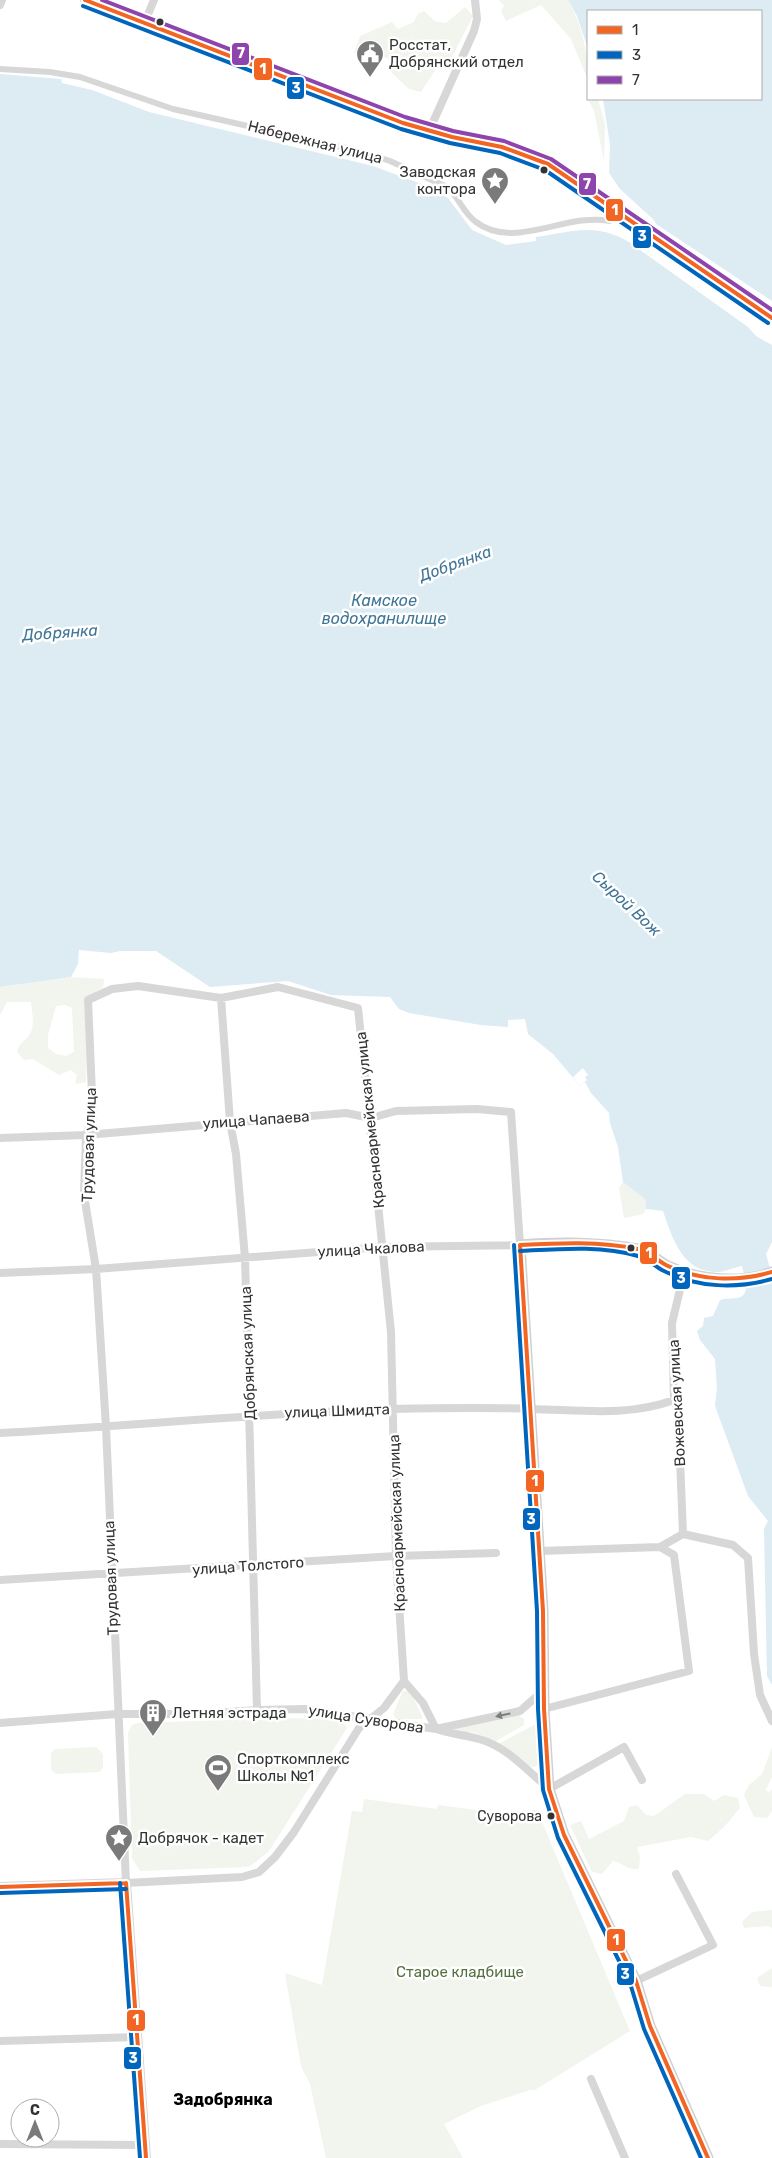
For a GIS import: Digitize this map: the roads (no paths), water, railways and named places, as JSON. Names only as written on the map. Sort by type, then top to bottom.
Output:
[{"type":"main road","name":"улица Чкалова","points":[[520,1245],[577,1242],[641,1250],[684,1273],[736,1280],[772,1272]]},
{"type":"main road","points":[[520,1245],[529,1408],[540,1551],[544,1709],[549,1789],[564,1835],[636,1981],[650,2026],[708,2158]]},
{"type":"street","points":[[0,5],[2,0]]},
{"type":"street","points":[[86,0],[144,24],[429,132],[521,152],[548,164],[592,192],[772,318]]},
{"type":"street","points":[[144,24],[154,0]]},
{"type":"street","points":[[429,132],[474,31],[477,18],[474,0]]},
{"type":"street","name":"Набережная улица","points":[[0,69],[50,72],[80,78],[173,109],[378,156],[447,187],[454,192],[472,219],[493,231],[514,233],[585,218],[610,220]]},
{"type":"street","name":"Трудовая улица","points":[[146,2158],[126,1883],[117,1714],[106,1427],[96,1269],[84,1195],[86,1135],[93,1117],[88,1000],[112,989],[138,986],[222,998]]},
{"type":"street","name":"Красноармейская улица","points":[[222,998],[278,987],[358,1008],[392,1332],[396,1556],[404,1681]]},
{"type":"street","name":"Добрянская улица","points":[[222,998],[230,1122],[236,1154],[245,1258],[251,1414],[257,1710]]},
{"type":"street","name":"улица Чапаева","points":[[0,1138],[86,1135],[346,1113],[371,1118],[396,1111],[477,1109],[512,1112],[520,1245]]},
{"type":"street","name":"улица Чкалова","points":[[0,1273],[96,1269],[383,1247],[520,1245]]},
{"type":"street","name":"Вожевская улица","points":[[683,1534],[678,1409],[674,1400],[672,1323],[684,1273]]},
{"type":"street","name":"улица Шмидта","points":[[0,1433],[106,1427],[251,1414],[394,1409],[529,1408],[614,1411],[651,1408],[674,1400]]},
{"type":"street","points":[[540,1551],[660,1547],[683,1534],[734,1545],[748,1558],[754,1654],[760,1695],[772,1721]]},
{"type":"street","points":[[544,1709],[689,1671],[674,1556],[660,1547]]},
{"type":"street","name":"улица Толстого","points":[[0,1580],[396,1556],[496,1553]]},
{"type":"street","points":[[0,1887],[242,1877],[259,1872],[283,1847],[355,1734],[368,1719],[390,1702],[404,1681],[423,1704],[436,1729],[459,1737],[479,1739],[502,1749],[549,1789],[624,1747],[642,1780]]},
{"type":"street","name":"улица Суворова","points":[[0,1724],[117,1714],[202,1714],[257,1710],[316,1710],[436,1729],[520,1711],[544,1690]]},
{"type":"street","points":[[636,1981],[713,1945],[676,1874]]},
{"type":"street","points":[[0,2041],[138,2037]]},
{"type":"street","points":[[591,2078],[625,2158]]},
{"type":"street","points":[[0,2144],[145,2145]]},
{"type":"water","points":[[568,0],[772,0],[772,301],[656,224],[620,189],[609,173],[610,145],[603,100],[762,100],[762,10],[587,10],[587,46],[577,16]]},
{"type":"water","name":"Камское водохранилище","points":[[0,74],[61,79],[62,83],[92,90],[149,112],[373,166],[427,186],[448,198],[472,230],[506,245],[536,241],[536,237],[572,231],[594,230],[605,232],[629,242],[748,327],[756,336],[772,345],[772,1242],[766,1254],[772,1276],[772,1685],[767,1676],[764,1529],[768,1521],[748,1496],[715,1406],[717,1388],[715,1359],[700,1340],[697,1331],[703,1326],[704,1318],[713,1316],[720,1300],[737,1298],[744,1294],[746,1285],[742,1266],[719,1272],[707,1271],[696,1267],[688,1261],[681,1253],[671,1233],[663,1211],[646,1209],[645,1199],[623,1182],[618,1147],[610,1123],[609,1113],[591,1093],[585,1082],[580,1086],[553,1054],[528,1034],[525,1019],[508,1020],[508,1027],[481,1025],[409,1013],[399,1009],[390,997],[331,995],[288,981],[210,987],[156,951],[120,951],[111,953],[79,950],[78,964],[71,977],[0,987]]},
{"type":"place","name":"Росстат, Добрянский отдел","points":[[370,78]]},
{"type":"place","name":"Заводская контора","points":[[495,205]]},
{"type":"place","name":"Летняя эстрада","points":[[153,1737]]},
{"type":"place","name":"Спорткомплекс Школы №1","points":[[218,1792]]},
{"type":"place","name":"Суворова","points":[[551,1816]]},
{"type":"place","name":"Добрячок - кадет","points":[[119,1862]]},
{"type":"district","name":"Задобрянка","points":[[223,2099]]},
{"type":"water label","name":"Добрянка","points":[[455,563]]},
{"type":"water label","name":"Добрянка","points":[[60,632]]},
{"type":"water label","name":"Сырой Вож","points":[[627,903]]},
{"type":"park label","name":"Старое кладбище","points":[[460,1972]]}]
